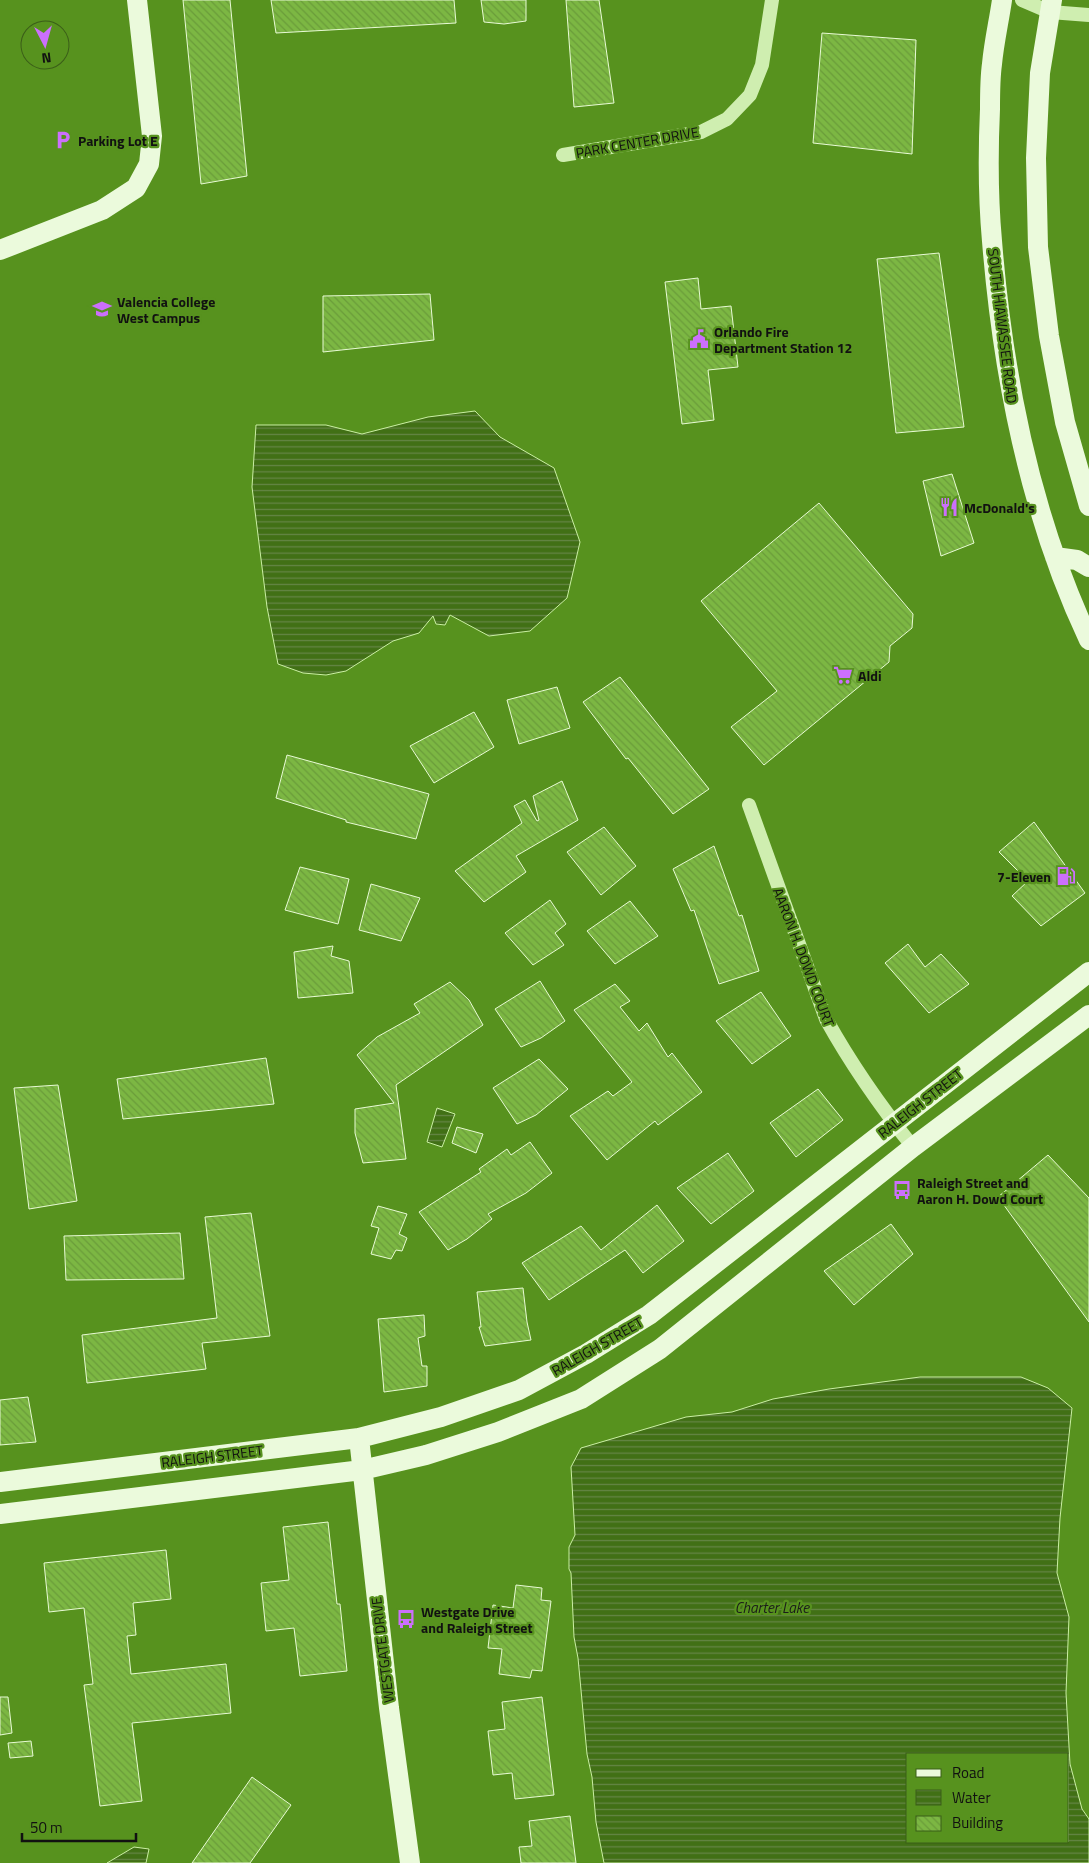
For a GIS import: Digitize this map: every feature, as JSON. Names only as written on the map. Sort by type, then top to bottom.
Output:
[{"type":"street","points":[[0,250],[102,210],[136,188],[148,164],[152,136],[137,0]]},
{"type":"street","name":"PARK CENTER DRIVE","points":[[563,155],[701,132],[727,118],[750,95],[762,65],[772,0]]},
{"type":"street","name":"SOUTH HIAWASSEE ROAD","points":[[1002,0],[992,65],[988,142],[989,206],[996,286],[1015,418],[1032,484],[1055,557],[1089,640]]},
{"type":"street","points":[[1022,0],[1089,15]]},
{"type":"street","points":[[1051,6],[1040,73],[1036,158],[1038,247],[1049,336],[1066,422],[1089,506]]},
{"type":"street","points":[[1055,557],[1077,560],[1089,567]]},
{"type":"street","name":"AARON H. DOWD COURT","points":[[749,806],[826,1020],[844,1051],[894,1124],[913,1147]]},
{"type":"street","name":"RALEIGH STREET","points":[[0,1482],[359,1438],[441,1418],[518,1390],[586,1354],[649,1315],[1089,972]]},
{"type":"street","points":[[0,1514],[362,1470],[426,1455],[498,1432],[581,1399],[660,1349],[913,1147],[1089,1015]]},
{"type":"street","name":"WESTGATE DRIVE","points":[[359,1438],[389,1708],[410,1863]]},
{"type":"water","points":[[475,411],[500,437],[554,468],[580,542],[567,598],[530,631],[489,636],[450,615],[445,625],[436,624],[433,616],[419,633],[393,641],[346,671],[326,675],[303,673],[278,664],[267,607],[252,487],[256,425],[326,425],[362,434],[428,417]]},
{"type":"water","points":[[437,1108],[455,1114],[442,1147],[427,1142]]},
{"type":"water","name":"Charter Lake","points":[[920,1377],[1021,1377],[1048,1388],[1072,1408],[1060,1518],[1057,1573],[1069,1617],[1066,1693],[1070,1764],[1082,1809],[1089,1819],[1089,1863],[604,1863],[596,1822],[574,1637],[571,1573],[569,1569],[569,1547],[575,1535],[571,1467],[581,1448],[686,1417],[732,1412],[773,1399],[829,1389]]},
{"type":"water","points":[[134,1847],[149,1849],[146,1863],[107,1863]]},
{"type":"building","points":[[183,0],[230,0],[247,176],[201,184]]},
{"type":"building","points":[[271,0],[454,0],[456,23],[276,33]]},
{"type":"building","points":[[481,0],[526,0],[526,21],[504,24],[484,22]]},
{"type":"building","points":[[566,0],[599,0],[614,103],[574,107]]},
{"type":"building","points":[[822,33],[916,40],[912,154],[813,143]]},
{"type":"building","points":[[939,253],[964,427],[896,433],[877,259]]},
{"type":"building","points":[[698,278],[701,309],[731,306],[738,367],[708,370],[714,420],[682,424],[665,282]]},
{"type":"building","points":[[430,294],[434,340],[323,352],[323,296]]},
{"type":"building","points":[[952,474],[974,543],[941,556],[923,481]]},
{"type":"building","points":[[819,503],[913,614],[912,628],[890,646],[889,662],[764,765],[731,727],[777,691],[701,601]]},
{"type":"building","points":[[620,677],[709,789],[673,814],[628,758],[626,759],[583,702]]},
{"type":"building","points":[[557,687],[570,728],[519,744],[507,700]]},
{"type":"building","points":[[474,712],[494,747],[434,783],[410,746]]},
{"type":"building","points":[[287,755],[429,794],[416,839],[346,822],[346,820],[276,798]]},
{"type":"building","points":[[562,781],[578,820],[516,856],[526,872],[484,902],[455,871],[522,823],[514,806],[525,800],[537,821],[539,820],[533,796]]},
{"type":"building","points":[[1034,822],[1085,893],[1041,926],[1012,896],[1028,881],[999,852]]},
{"type":"building","points":[[604,827],[636,866],[601,895],[567,852]]},
{"type":"building","points":[[714,846],[739,916],[742,915],[759,971],[719,984],[694,910],[691,911],[673,869]]},
{"type":"building","points":[[300,867],[349,879],[338,924],[285,910]]},
{"type":"building","points":[[371,884],[420,898],[401,941],[359,930]]},
{"type":"building","points":[[550,900],[566,924],[555,933],[564,945],[533,965],[505,933]]},
{"type":"building","points":[[630,901],[658,936],[615,964],[587,931]]},
{"type":"building","points":[[908,944],[925,967],[941,954],[969,984],[929,1013],[885,963]]},
{"type":"building","points":[[333,946],[331,956],[349,961],[353,993],[298,998],[294,952]]},
{"type":"building","points":[[540,981],[565,1021],[541,1038],[521,1047],[495,1009]]},
{"type":"building","points":[[450,982],[469,1000],[483,1025],[396,1085],[406,1159],[363,1163],[355,1133],[355,1109],[394,1103],[357,1055],[377,1037],[420,1013],[414,1004]]},
{"type":"building","points":[[615,984],[630,1001],[620,1007],[639,1031],[647,1023],[668,1057],[672,1053],[702,1092],[658,1125],[655,1121],[607,1160],[570,1116],[608,1091],[613,1096],[632,1082],[574,1010]]},
{"type":"building","points":[[761,992],[791,1036],[752,1064],[716,1021]]},
{"type":"building","points":[[266,1058],[274,1104],[123,1119],[117,1079]]},
{"type":"building","points":[[539,1059],[568,1089],[536,1115],[517,1124],[493,1088]]},
{"type":"building","points":[[58,1085],[77,1201],[29,1209],[14,1088]]},
{"type":"building","points":[[818,1089],[843,1120],[796,1157],[770,1123]]},
{"type":"building","points":[[457,1127],[483,1134],[476,1153],[452,1143]]},
{"type":"building","points":[[530,1142],[552,1173],[526,1193],[488,1214],[492,1219],[467,1239],[448,1250],[419,1212],[481,1172],[479,1169],[507,1149],[511,1155]]},
{"type":"building","points":[[728,1153],[754,1191],[711,1224],[677,1188]]},
{"type":"building","points":[[1048,1155],[1089,1198],[1089,1322],[998,1197]]},
{"type":"building","points":[[657,1205],[684,1241],[643,1273],[625,1250],[549,1300],[522,1263],[581,1226],[601,1250]]},
{"type":"building","points":[[378,1206],[407,1214],[399,1234],[407,1238],[402,1251],[396,1250],[391,1259],[371,1254],[379,1228],[371,1226]]},
{"type":"building","points":[[251,1213],[270,1336],[202,1343],[206,1369],[87,1383],[82,1335],[217,1318],[205,1217]]},
{"type":"building","points":[[891,1224],[913,1254],[854,1305],[824,1271]]},
{"type":"building","points":[[180,1233],[184,1279],[66,1280],[64,1236]]},
{"type":"building","points":[[523,1288],[531,1340],[485,1346],[479,1327],[481,1327],[477,1292]]},
{"type":"building","points":[[424,1315],[425,1336],[418,1338],[422,1366],[427,1366],[427,1386],[384,1392],[378,1319]]},
{"type":"building","points":[[28,1397],[36,1442],[0,1445],[0,1400]]},
{"type":"building","points":[[328,1522],[337,1604],[340,1604],[347,1671],[300,1676],[294,1628],[266,1631],[261,1583],[289,1580],[283,1527]]},
{"type":"building","points":[[166,1550],[171,1599],[133,1603],[136,1635],[127,1636],[131,1674],[226,1664],[231,1713],[132,1723],[142,1801],[100,1806],[84,1685],[93,1684],[84,1608],[49,1612],[44,1563]]},
{"type":"building","points":[[516,1585],[542,1588],[541,1600],[551,1601],[542,1671],[532,1670],[530,1678],[499,1674],[502,1649],[488,1648],[493,1605],[513,1608]]},
{"type":"building","points":[[0,1697],[8,1697],[12,1733],[0,1735]]},
{"type":"building","points":[[542,1697],[554,1795],[515,1799],[512,1773],[493,1775],[488,1731],[505,1729],[502,1702]]},
{"type":"building","points":[[31,1741],[33,1756],[10,1758],[8,1743]]},
{"type":"building","points":[[252,1777],[291,1805],[250,1863],[192,1863]]},
{"type":"building","points":[[570,1816],[576,1863],[521,1863],[519,1847],[532,1846],[529,1821]]},
{"type":"place","name":"Parking Lot E","points":[[63,140]]},
{"type":"place","name":"Valencia College West Campus","points":[[102,309]]},
{"type":"place","name":"Orlando Fire Department Station 12","points":[[699,339]]},
{"type":"place","name":"McDonald's","points":[[949,507]]},
{"type":"place","name":"Aldi","points":[[843,675]]},
{"type":"place","name":"7-Eleven","points":[[1066,876]]},
{"type":"place","name":"Raleigh Street and Aaron H. Dowd Court","points":[[902,1190]]},
{"type":"place","name":"Westgate Drive and Raleigh Street","points":[[406,1619]]}]
